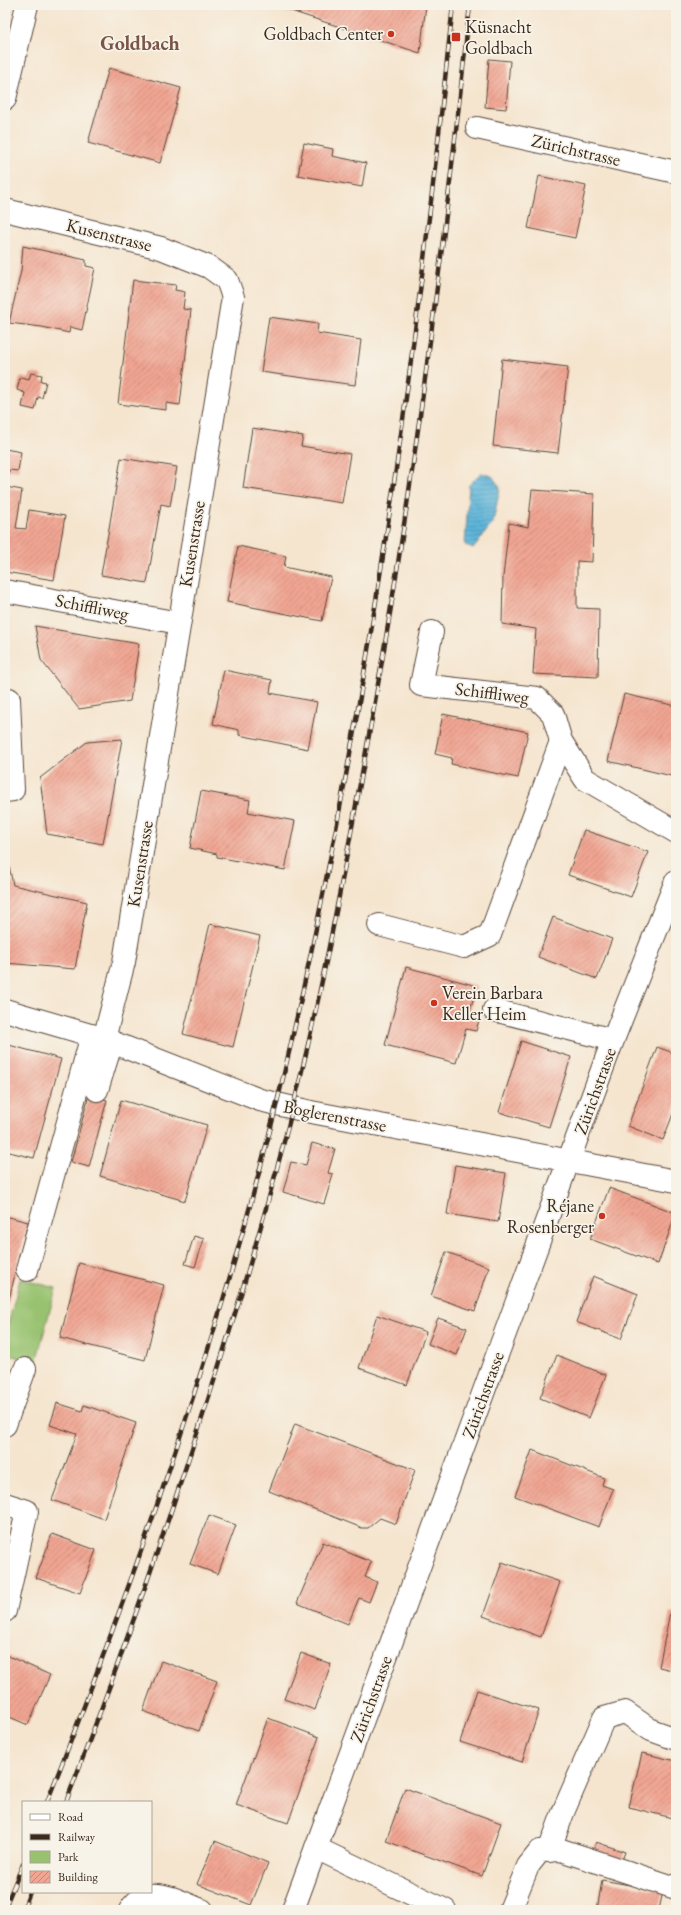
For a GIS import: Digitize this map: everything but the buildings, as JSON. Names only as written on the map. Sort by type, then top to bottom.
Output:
[{"type":"street","points":[[5,99],[27,5]]},
{"type":"street","name":"Zürichstrasse","points":[[477,128],[676,172]]},
{"type":"street","name":"Kusenstrasse","points":[[5,210],[161,248],[209,267],[227,280],[233,296],[124,962],[103,1039]]},
{"type":"street","name":"Schiffliweg","points":[[5,591],[179,623]]},
{"type":"street","name":"Schiffliweg","points":[[432,632],[421,685],[504,693],[537,698],[553,714],[561,741],[585,779],[676,832]]},
{"type":"street","points":[[5,699],[8,699],[13,790],[5,791]]},
{"type":"street","points":[[379,925],[464,946],[490,935],[561,741]]},
{"type":"street","name":"Zürichstrasse","points":[[293,1910],[570,1162],[613,1040],[676,881]]},
{"type":"street","name":"Boglerenstrasse","points":[[5,1010],[103,1039],[260,1100],[570,1162],[608,1167],[676,1181]]},
{"type":"street","points":[[494,1010],[613,1040]]},
{"type":"street","points":[[97,1090],[103,1039]]},
{"type":"street","points":[[27,1270],[103,1039]]},
{"type":"street","points":[[5,1425],[25,1368]]},
{"type":"street","points":[[5,1504],[27,1511],[5,1611]]},
{"type":"street","points":[[549,1850],[564,1810],[604,1718],[625,1712],[651,1730],[676,1739]]},
{"type":"street","points":[[316,1848],[445,1910]]},
{"type":"street","points":[[510,1910],[528,1866],[540,1851],[561,1850],[676,1888]]},
{"type":"street","points":[[130,1910],[142,1897],[156,1894],[202,1910]]},
{"type":"green space","points":[[20,1279],[56,1288],[36,1362],[5,1354],[5,1336]]},
{"type":"water","points":[[481,473],[492,476],[500,488],[493,522],[474,548],[465,545],[469,485]]},
{"type":"railway","points":[[47,1801],[115,1624],[178,1444],[234,1262],[260,1170],[283,1078],[313,945],[339,812],[385,544],[422,275],[453,5]]},
{"type":"railway","points":[[66,1801],[150,1573],[226,1344],[257,1241],[285,1139],[322,982],[374,706],[407,506],[435,306],[470,5]]},
{"type":"railway","points":[[5,1907],[22,1866]]},
{"type":"railway","points":[[23,1910],[30,1893]]},
{"type":"place","name":"Goldbach Center","points":[[391,34]]},
{"type":"place","name":"Küsnacht Goldbach","points":[[456,37]]},
{"type":"place","name":"Verein Barbara Keller Heim","points":[[434,1003]]},
{"type":"place","name":"Réjane Rosenberger","points":[[602,1216]]},
{"type":"district","name":"Goldbach","points":[[140,43]]}]
